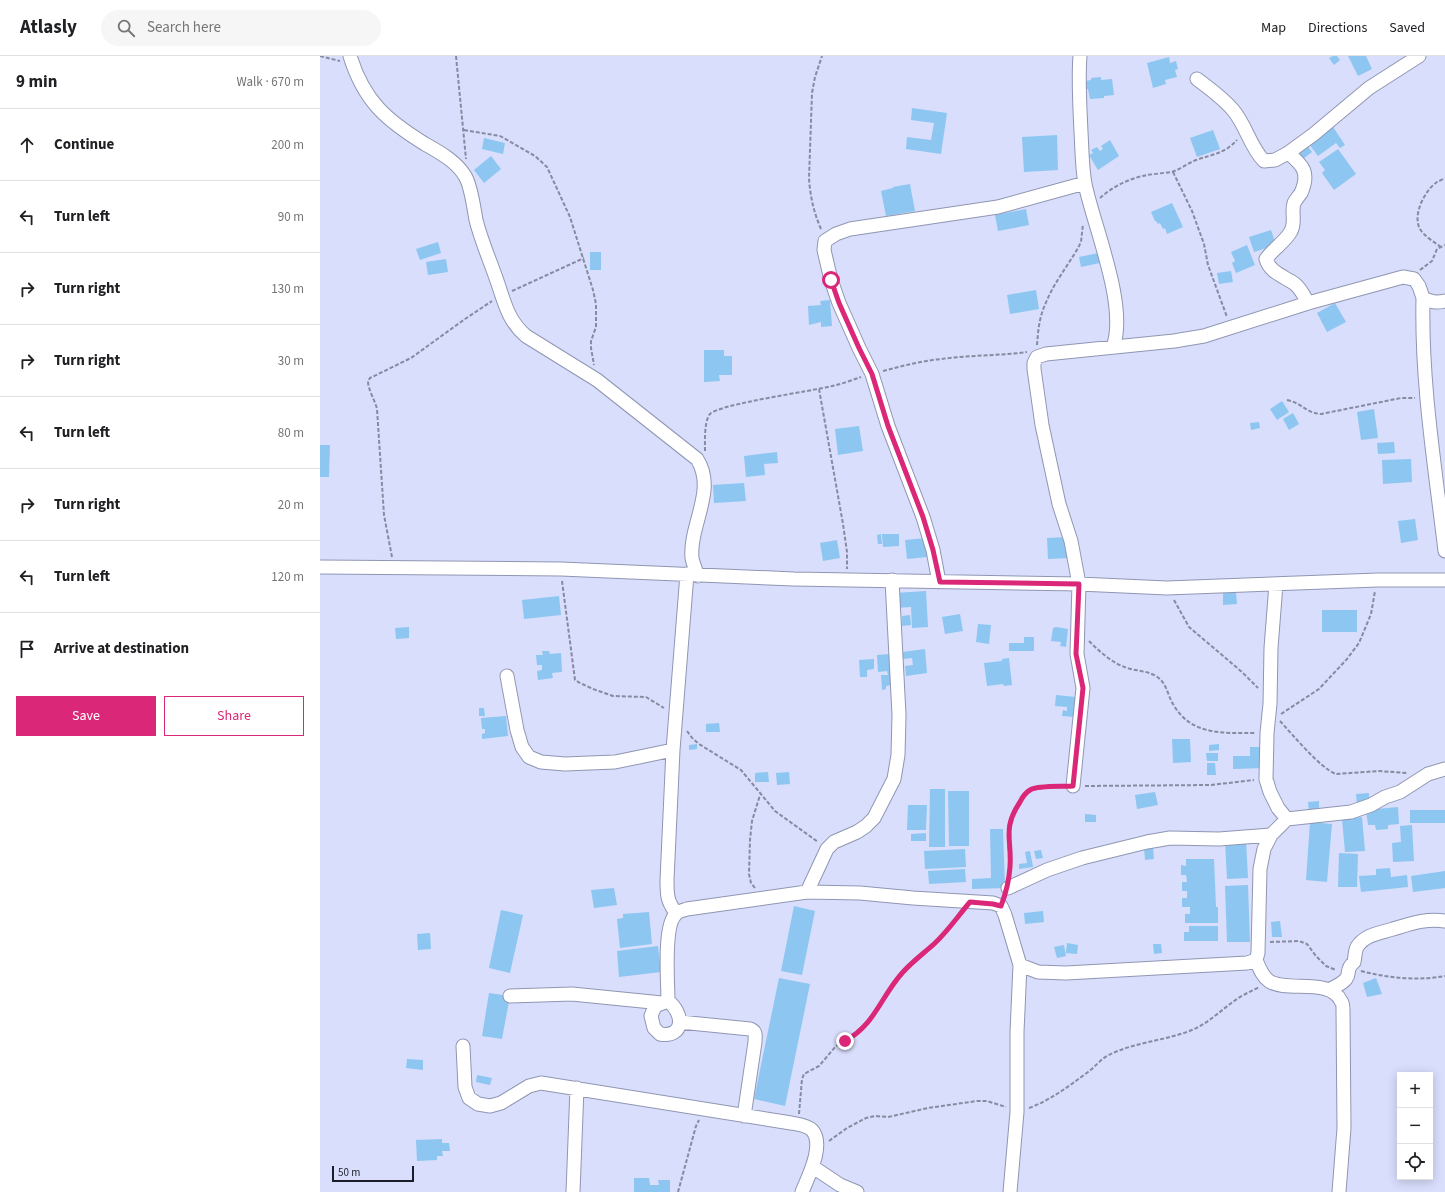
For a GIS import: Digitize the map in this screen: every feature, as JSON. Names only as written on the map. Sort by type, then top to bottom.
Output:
[{"type":"street","points":[[1080,56],[1078,82],[1085,183],[1114,295],[1117,337],[1113,347]]},
{"type":"street","points":[[1197,79],[1234,110],[1258,154],[1264,161],[1275,160],[1288,153],[1326,125],[1369,88],[1419,56]]},
{"type":"street","points":[[351,61],[368,97],[383,114],[415,138],[444,156],[459,168],[466,176],[479,230],[501,296],[517,329],[597,380],[697,459],[702,468],[704,490],[692,553],[692,575],[673,750],[667,896],[670,905],[676,913]]},
{"type":"street","points":[[1288,153],[1301,164],[1305,172],[1304,183],[1301,192],[1294,203],[1294,224],[1290,232],[1266,259],[1271,270],[1296,285],[1308,302]]},
{"type":"street","points":[[940,582],[933,550],[923,517],[888,426],[872,374],[839,303],[831,280],[824,250],[825,241],[836,234],[850,229],[998,207],[1085,183]]},
{"type":"street","points":[[1073,786],[1083,688],[1076,654],[1079,584],[1071,541],[1059,504],[1042,425],[1034,369],[1037,354],[1174,341],[1204,336],[1308,302],[1392,279],[1403,277],[1414,279],[1419,286],[1423,298],[1422,315],[1426,398],[1445,551]]},
{"type":"street","points":[[1423,298],[1430,302],[1441,302]]},
{"type":"street","points":[[1422,315],[1441,302]]},
{"type":"street","points":[[320,567],[561,569],[847,581],[892,580],[1079,584],[1167,588],[1378,580],[1445,580]]},
{"type":"street","points":[[807,892],[827,849],[834,842],[857,832],[874,818],[894,779],[898,755],[899,715],[892,580]]},
{"type":"street","points":[[1276,584],[1271,648],[1266,779],[1270,792],[1278,808],[1287,819]]},
{"type":"street","points":[[507,676],[517,730],[522,747],[529,757],[541,762],[565,764],[615,762],[673,750]]},
{"type":"street","points":[[1339,1192],[1344,1128],[1343,1010],[1341,1001],[1337,995],[1329,990],[1281,985],[1269,981],[1262,974],[1256,960],[1260,943],[1260,869],[1264,849],[1270,835],[1287,819],[1351,812],[1400,792],[1428,774],[1445,769]]},
{"type":"street","points":[[1008,888],[1048,870],[1082,858],[1147,842],[1170,838],[1219,839],[1270,835]]},
{"type":"street","points":[[665,1002],[667,936],[671,920],[676,913],[687,909],[807,892],[860,892],[1001,906],[1020,965],[1017,1112],[1010,1192]]},
{"type":"street","points":[[1329,990],[1338,986],[1346,979],[1349,966],[1354,962],[1358,946],[1363,940],[1372,935],[1406,924],[1424,920],[1445,921]]},
{"type":"street","points":[[1020,965],[1038,972],[1066,973],[1247,963],[1256,960]]},
{"type":"street","points":[[510,996],[572,994],[665,1002],[674,1006],[680,1017],[680,1022],[675,1032],[670,1034],[660,1034],[657,1032],[651,1016],[656,1006],[665,1002]]},
{"type":"street","points":[[680,1022],[750,1029],[754,1031],[755,1042],[744,1116]]},
{"type":"street","points":[[463,1046],[465,1087],[469,1098],[478,1104],[490,1106],[501,1103],[529,1086],[540,1083],[798,1124],[812,1130],[816,1147],[813,1167],[802,1192]]},
{"type":"street","points":[[573,1192],[577,1088]]},
{"type":"street","points":[[813,1167],[840,1185],[857,1192]]},
{"type":"path","points":[[320,56],[336,60],[351,61]]},
{"type":"path","points":[[456,56],[464,130],[466,176]]},
{"type":"path","points":[[822,56],[815,77],[812,93],[809,191],[813,208],[825,241]]},
{"type":"path","points":[[464,130],[500,136],[535,156],[547,167],[570,217],[584,258],[596,304],[596,327],[591,341],[591,348],[597,380]]},
{"type":"path","points":[[705,456],[705,434],[710,415],[726,408],[753,401],[820,389],[906,365],[942,359],[1037,354],[1038,328],[1044,306],[1053,288],[1081,242],[1083,225],[1091,206],[1103,195],[1132,179],[1146,175],[1173,171],[1197,160],[1218,154],[1225,150],[1246,130]]},
{"type":"path","points":[[1173,171],[1192,211],[1204,244],[1208,265],[1231,328]]},
{"type":"path","points":[[1441,247],[1424,234],[1419,228],[1417,219],[1420,204],[1429,190],[1436,182],[1445,178]]},
{"type":"path","points":[[1414,279],[1418,271],[1432,261],[1436,249],[1445,245]]},
{"type":"path","points":[[394,567],[384,515],[377,409],[368,387],[368,380],[411,358],[465,318],[501,296],[584,258]]},
{"type":"path","points":[[820,389],[847,552],[847,581]]},
{"type":"path","points":[[1287,400],[1294,402],[1312,413],[1321,414],[1401,398],[1426,398]]},
{"type":"path","points":[[561,569],[576,680],[593,689],[613,696],[646,697],[659,704],[676,717],[693,739],[741,770],[760,795],[775,811],[827,849]]},
{"type":"path","points":[[1378,580],[1371,614],[1359,643],[1347,660],[1319,689],[1276,717],[1330,772],[1336,774],[1380,771],[1408,773]]},
{"type":"path","points":[[1167,588],[1189,627],[1242,672],[1258,688],[1270,704]]},
{"type":"path","points":[[1077,629],[1105,656],[1127,668],[1149,673],[1157,676],[1163,681],[1173,704],[1188,722],[1211,732],[1267,733]]},
{"type":"path","points":[[1008,888],[1010,861],[1008,830],[1010,821],[1017,805],[1024,795],[1031,790],[1043,787],[1073,786],[1211,785],[1266,779]]},
{"type":"path","points":[[760,795],[752,821],[748,874],[751,883],[765,898]]},
{"type":"path","points":[[798,1124],[801,1088],[804,1074],[819,1066],[836,1046],[862,1030],[877,1010],[892,985],[904,971],[935,944],[970,902]]},
{"type":"path","points":[[1260,943],[1299,941],[1307,944],[1326,966],[1338,970],[1349,966],[1361,971],[1401,978],[1432,979],[1445,976]]},
{"type":"path","points":[[816,1147],[829,1141],[847,1128],[866,1118],[875,1116],[888,1117],[928,1108],[977,1101],[993,1102],[1017,1112],[1040,1104],[1056,1096],[1106,1057],[1123,1049],[1166,1038],[1193,1029],[1213,1018],[1238,998],[1269,981]]},
{"type":"path","points":[[678,1192],[696,1126],[706,1109]]},
{"type":"building","points":[[1337,56],[1340,60],[1334,65],[1329,58]]},
{"type":"building","points":[[1348,56],[1366,56],[1372,69],[1358,76]]},
{"type":"building","points":[[1169,57],[1170,63],[1176,61],[1178,69],[1175,70],[1177,77],[1165,80],[1166,84],[1153,88],[1147,63]]},
{"type":"building","points":[[1101,77],[1101,80],[1112,79],[1114,95],[1104,96],[1104,98],[1090,99],[1085,81],[1091,80],[1091,78]]},
{"type":"building","points":[[912,108],[947,113],[941,154],[906,149],[907,137],[931,140],[934,123],[911,120]]},
{"type":"building","points":[[1333,127],[1345,145],[1340,148],[1336,143],[1318,156],[1309,144]]},
{"type":"building","points":[[1213,130],[1220,149],[1197,157],[1190,138]]},
{"type":"building","points":[[1057,135],[1058,170],[1024,172],[1022,137]]},
{"type":"building","points":[[484,138],[505,143],[503,154],[482,149]]},
{"type":"building","points":[[1110,140],[1119,156],[1098,170],[1089,155],[1093,153],[1091,150],[1097,147],[1100,151],[1103,149],[1101,146]]},
{"type":"building","points":[[1306,144],[1312,152],[1303,159],[1297,150]]},
{"type":"building","points":[[1338,149],[1356,174],[1334,190],[1322,173],[1325,170],[1319,162]]},
{"type":"building","points":[[491,156],[501,169],[484,183],[474,170]]},
{"type":"building","points":[[910,184],[915,211],[886,216],[881,191]]},
{"type":"building","points":[[1172,203],[1183,227],[1167,234],[1165,228],[1163,229],[1160,223],[1158,224],[1155,221],[1151,212]]},
{"type":"building","points":[[1026,209],[1029,225],[998,231],[995,215]]},
{"type":"building","points":[[1271,230],[1276,245],[1254,252],[1249,237]]},
{"type":"building","points":[[438,242],[441,253],[420,260],[416,249]]},
{"type":"building","points":[[1247,245],[1255,265],[1236,273],[1232,263],[1235,261],[1231,252]]},
{"type":"building","points":[[590,252],[601,252],[601,270],[590,270]]},
{"type":"building","points":[[1099,253],[1100,263],[1081,267],[1079,257]]},
{"type":"building","points":[[446,259],[448,272],[428,275],[426,262]]},
{"type":"building","points":[[1231,271],[1233,282],[1219,284],[1217,273]]},
{"type":"building","points":[[1036,290],[1039,309],[1010,314],[1007,295]]},
{"type":"building","points":[[830,300],[832,326],[821,327],[821,322],[809,325],[808,306],[821,305],[820,301]]},
{"type":"building","points":[[1335,303],[1346,322],[1327,332],[1317,313]]},
{"type":"building","points":[[704,350],[724,350],[724,356],[732,356],[732,375],[719,375],[720,381],[704,382]]},
{"type":"building","points":[[1282,401],[1289,412],[1277,420],[1270,409]]},
{"type":"building","points":[[1374,409],[1378,438],[1361,440],[1357,412]]},
{"type":"building","points":[[1293,413],[1299,424],[1289,430],[1283,419]]},
{"type":"building","points":[[1259,422],[1260,428],[1251,430],[1250,423]]},
{"type":"building","points":[[859,426],[863,451],[838,455],[835,429]]},
{"type":"building","points":[[1394,442],[1395,453],[1378,454],[1377,443]]},
{"type":"building","points":[[320,445],[330,445],[329,477],[320,477]]},
{"type":"building","points":[[777,452],[778,463],[764,464],[765,475],[746,477],[744,456]]},
{"type":"building","points":[[1411,459],[1412,482],[1383,484],[1382,460]]},
{"type":"building","points":[[744,483],[746,501],[714,503],[713,485]]},
{"type":"building","points":[[1415,519],[1418,540],[1401,543],[1398,521]]},
{"type":"building","points":[[881,534],[882,544],[878,544],[877,535]]},
{"type":"building","points":[[882,534],[899,534],[899,546],[883,547]]},
{"type":"building","points":[[1068,537],[1070,558],[1048,559],[1047,538]]},
{"type":"building","points":[[926,538],[927,557],[907,559],[905,540]]},
{"type":"building","points":[[837,540],[840,558],[823,561],[820,543]]},
{"type":"building","points":[[926,591],[928,627],[912,628],[911,607],[896,608],[895,593]]},
{"type":"building","points":[[1223,592],[1236,592],[1237,604],[1223,605]]},
{"type":"building","points":[[559,596],[561,615],[524,619],[522,600]]},
{"type":"building","points":[[1322,610],[1357,610],[1357,632],[1322,632]]},
{"type":"building","points":[[960,614],[963,631],[945,634],[942,617]]},
{"type":"building","points":[[910,615],[911,625],[902,626],[902,616]]},
{"type":"building","points":[[978,624],[991,625],[989,644],[976,642]]},
{"type":"building","points":[[409,627],[409,638],[396,639],[395,628]]},
{"type":"building","points":[[1053,628],[1068,629],[1066,647],[1060,646],[1061,642],[1051,641]]},
{"type":"building","points":[[1024,637],[1034,637],[1034,651],[1009,651],[1009,643],[1024,643]]},
{"type":"building","points":[[925,649],[927,673],[906,676],[905,666],[913,665],[912,658],[903,659],[902,652]]},
{"type":"building","points":[[542,651],[549,651],[550,654],[561,653],[562,672],[552,673],[553,678],[538,680],[537,671],[542,670],[542,665],[537,665],[536,655],[543,655]]},
{"type":"building","points":[[891,654],[892,685],[886,686],[886,689],[882,690],[881,675],[888,675],[887,671],[878,672],[877,655]]},
{"type":"building","points":[[1009,658],[1012,685],[1004,686],[1003,684],[987,686],[984,663],[1002,661],[1002,659]]},
{"type":"building","points":[[874,659],[874,669],[867,670],[867,677],[860,677],[859,660]]},
{"type":"building","points":[[1056,695],[1076,697],[1074,717],[1062,716],[1063,710],[1067,711],[1067,707],[1055,706]]},
{"type":"building","points":[[479,708],[484,708],[485,716],[479,716]]},
{"type":"building","points":[[506,716],[508,736],[482,739],[482,734],[485,733],[485,729],[482,729],[481,718]]},
{"type":"building","points":[[719,723],[720,732],[706,732],[706,724]]},
{"type":"building","points":[[1172,739],[1190,739],[1191,762],[1173,763]]},
{"type":"building","points":[[697,744],[697,749],[689,750],[689,745]]},
{"type":"building","points":[[1219,744],[1219,750],[1209,751],[1209,745]]},
{"type":"building","points":[[1250,747],[1264,747],[1265,768],[1233,769],[1233,756],[1250,756]]},
{"type":"building","points":[[1206,753],[1218,753],[1218,761],[1207,761]]},
{"type":"building","points":[[1207,763],[1215,763],[1216,775],[1207,775]]},
{"type":"building","points":[[768,772],[769,782],[755,782],[755,773]]},
{"type":"building","points":[[789,772],[790,784],[777,785],[776,773]]},
{"type":"building","points":[[930,789],[945,789],[945,847],[929,847]]},
{"type":"building","points":[[948,791],[969,791],[969,846],[949,846]]},
{"type":"building","points":[[1155,792],[1158,805],[1137,809],[1135,795]]},
{"type":"building","points":[[1369,793],[1369,804],[1357,805],[1356,794]]},
{"type":"building","points":[[1319,801],[1319,812],[1309,813],[1308,802]]},
{"type":"building","points":[[908,805],[927,805],[926,830],[907,830]]},
{"type":"building","points":[[1398,807],[1399,824],[1388,825],[1388,829],[1376,830],[1375,825],[1368,825],[1366,810]]},
{"type":"building","points":[[1410,810],[1445,810],[1445,823],[1410,823]]},
{"type":"building","points":[[1085,814],[1096,815],[1096,822],[1085,822]]},
{"type":"building","points":[[1362,817],[1365,851],[1345,852],[1342,819]]},
{"type":"building","points":[[1310,822],[1332,824],[1327,882],[1306,880]]},
{"type":"building","points":[[1412,825],[1414,861],[1393,862],[1392,843],[1401,842],[1400,826]]},
{"type":"building","points":[[990,829],[1003,829],[1005,888],[972,889],[972,879],[991,878]]},
{"type":"building","points":[[926,833],[926,841],[911,841],[911,834]]},
{"type":"building","points":[[1246,840],[1248,878],[1227,879],[1225,841]]},
{"type":"building","points":[[1144,848],[1153,848],[1154,859],[1145,860]]},
{"type":"building","points":[[965,849],[966,867],[925,869],[924,851]]},
{"type":"building","points":[[1041,850],[1043,858],[1036,859],[1034,851]]},
{"type":"building","points":[[1030,851],[1033,867],[1019,869],[1019,864],[1027,863],[1025,852]]},
{"type":"building","points":[[1339,853],[1358,854],[1357,887],[1338,887]]},
{"type":"building","points":[[1186,859],[1214,859],[1218,923],[1185,923],[1185,914],[1190,914],[1190,907],[1182,907],[1182,898],[1187,898],[1187,891],[1182,891],[1182,882],[1187,882],[1186,875],[1181,875],[1181,865],[1186,866]]},
{"type":"building","points":[[1390,868],[1391,877],[1407,875],[1408,887],[1361,892],[1359,876],[1376,875],[1376,869]]},
{"type":"building","points":[[965,869],[966,882],[929,884],[928,871]]},
{"type":"building","points":[[1445,871],[1445,888],[1413,892],[1411,876]]},
{"type":"building","points":[[1248,885],[1250,942],[1227,942],[1225,886]]},
{"type":"building","points":[[614,888],[617,905],[594,908],[591,890]]},
{"type":"building","points":[[794,906],[815,911],[802,975],[781,971]]},
{"type":"building","points":[[501,910],[523,915],[510,973],[489,968]]},
{"type":"building","points":[[1043,911],[1044,922],[1025,924],[1024,913]]},
{"type":"building","points":[[649,912],[652,944],[620,948],[617,919],[623,918],[623,914]]},
{"type":"building","points":[[1280,921],[1282,937],[1272,937],[1271,922]]},
{"type":"building","points":[[1189,926],[1218,926],[1218,941],[1184,941],[1184,932],[1189,932]]},
{"type":"building","points":[[430,933],[431,949],[418,950],[417,934]]},
{"type":"building","points":[[1067,943],[1078,945],[1077,954],[1066,953]]},
{"type":"building","points":[[1153,944],[1161,944],[1162,953],[1154,954]]},
{"type":"building","points":[[1064,945],[1066,956],[1057,958],[1054,947]]},
{"type":"building","points":[[658,946],[661,972],[619,977],[617,951]]},
{"type":"building","points":[[779,978],[810,984],[785,1106],[754,1099]]},
{"type":"building","points":[[1376,978],[1382,994],[1367,997],[1363,983]]},
{"type":"building","points":[[489,993],[510,996],[502,1039],[482,1036]]},
{"type":"building","points":[[407,1059],[423,1060],[423,1070],[406,1068]]},
{"type":"building","points":[[477,1075],[492,1078],[490,1085],[476,1082]]},
{"type":"building","points":[[442,1139],[442,1143],[449,1143],[450,1151],[442,1151],[443,1156],[437,1156],[437,1160],[417,1161],[416,1140]]},
{"type":"building","points":[[634,1178],[649,1178],[650,1185],[659,1185],[658,1180],[670,1180],[670,1192],[634,1192]]},
{"type":"route","points":[[831,280],[839,303],[872,374],[897,452],[911,483],[923,517],[933,550],[940,582],[1079,584],[1076,654],[1083,688],[1073,786],[1043,787],[1031,790],[1024,795],[1017,805],[1008,830],[1010,867],[1008,888],[1001,906],[970,902],[935,944],[919,956],[892,985],[877,1010],[862,1030],[845,1041]]}]
